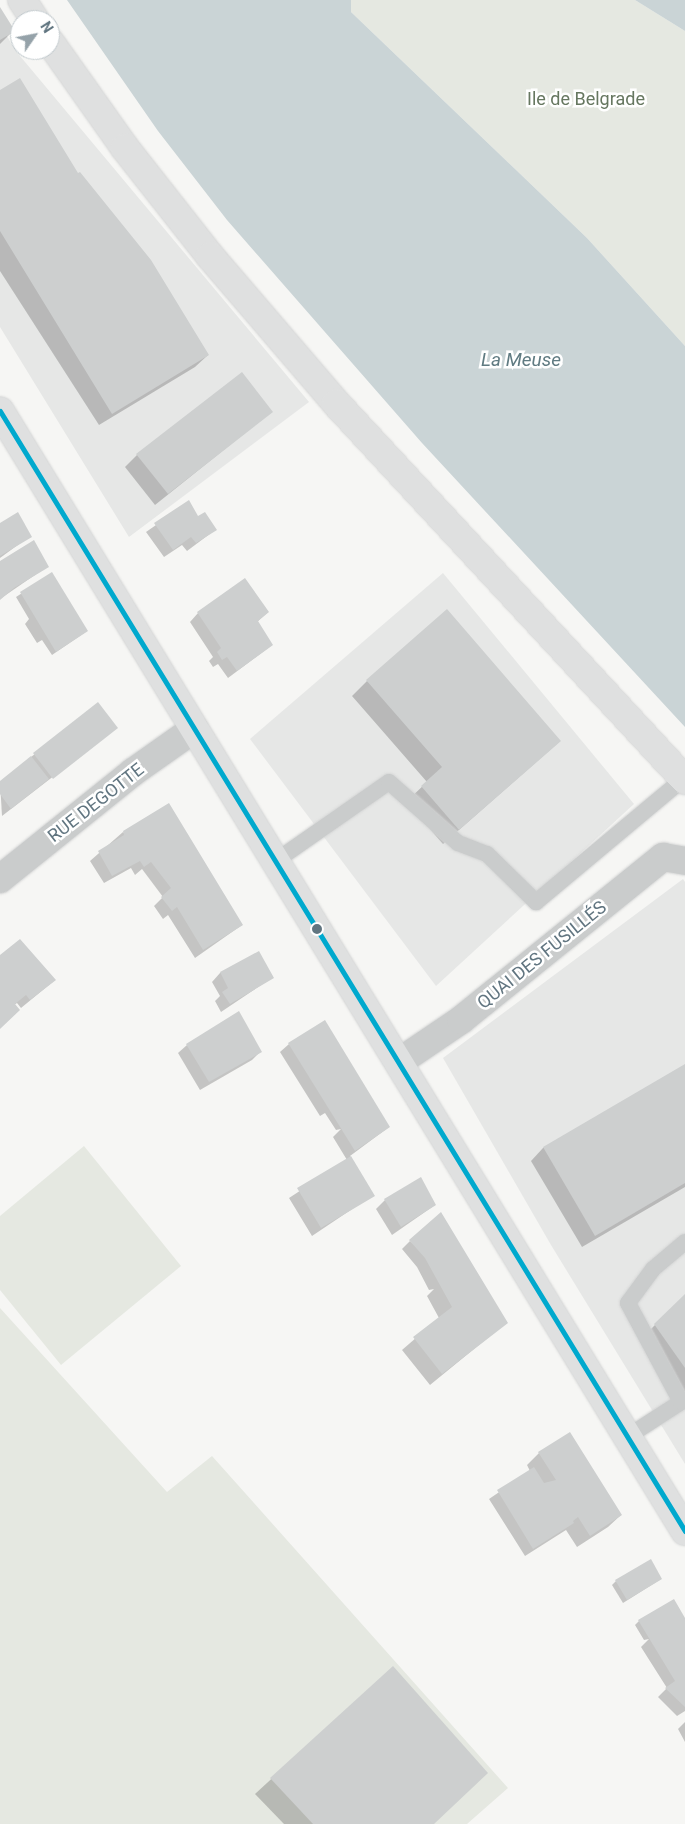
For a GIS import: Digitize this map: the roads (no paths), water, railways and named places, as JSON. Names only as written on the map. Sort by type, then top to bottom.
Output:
[{"type":"main road","points":[[60,56],[125,148],[210,256],[323,388],[684,779]]},
{"type":"main road","points":[[0,411],[194,729],[277,860],[685,1531]]},
{"type":"street","name":"RUE DEGOTTE","points":[[0,879],[133,772],[194,729]]},
{"type":"street","name":"QUAI DES FUSILLÉS","points":[[399,1062],[468,1014],[662,857],[685,861]]},
{"type":"lane","points":[[277,860],[389,782],[458,843],[486,854],[536,902],[684,779]]},
{"type":"lane","points":[[627,1437],[683,1405],[628,1303],[653,1269],[685,1242]]},
{"type":"water","name":"La Meuse","points":[[67,0],[351,0],[351,12],[587,238],[685,346],[685,727],[422,443],[227,220],[158,131]]},
{"type":"water","points":[[635,0],[685,0],[685,31]]},
{"type":"park label","name":"Ile de Belgrade","points":[[586,99]]}]
